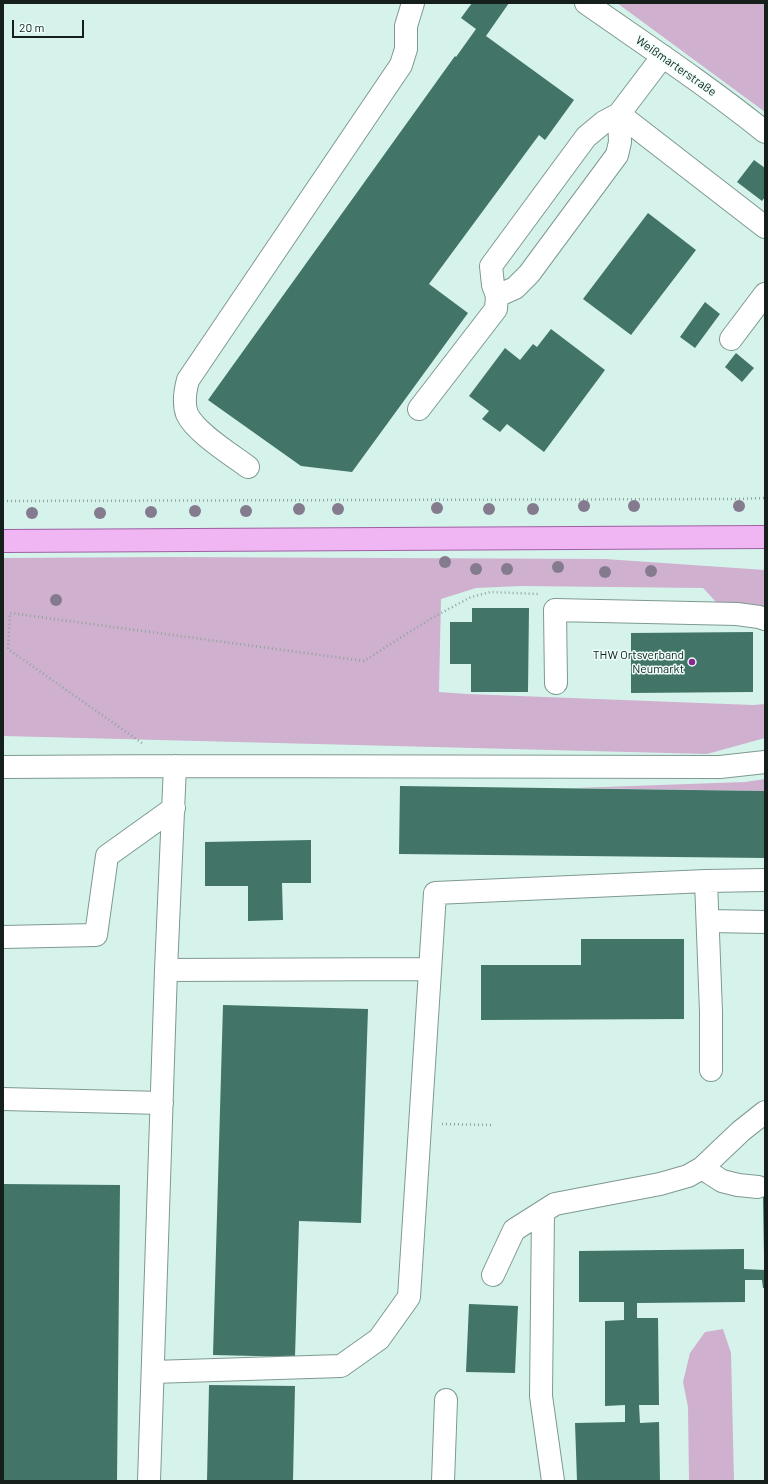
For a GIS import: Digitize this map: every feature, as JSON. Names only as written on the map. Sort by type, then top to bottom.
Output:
[{"type":"main road","points":[[3,541],[763,538]]},
{"type":"street","points":[[248,467],[195,426],[187,413],[184,396],[188,380],[401,65],[406,49],[406,26],[413,3]]},
{"type":"street","name":"Weißmarterstraße","points":[[586,3],[663,56],[742,113],[765,132]]},
{"type":"street","points":[[419,409],[496,309],[497,296],[491,266],[586,137],[604,122],[618,114],[663,56]]},
{"type":"street","points":[[618,114],[765,227]]},
{"type":"street","points":[[497,296],[515,288],[528,274],[617,155],[620,142],[618,114]]},
{"type":"street","points":[[731,339],[765,294]]},
{"type":"street","points":[[556,683],[555,610],[737,614],[765,619]]},
{"type":"street","points":[[3,767],[720,767],[765,762]]},
{"type":"street","points":[[149,1481],[166,970],[175,766]]},
{"type":"street","points":[[3,937],[96,935],[107,856],[174,808]]},
{"type":"street","points":[[153,1372],[341,1366],[379,1339],[409,1297],[435,893],[706,881],[765,880]]},
{"type":"street","points":[[706,881],[711,1019],[711,1070]]},
{"type":"street","points":[[708,921],[765,922]]},
{"type":"street","points":[[166,970],[430,969]]},
{"type":"street","points":[[3,1099],[162,1103]]},
{"type":"street","points":[[492,1275],[514,1230],[555,1204],[660,1184],[688,1176],[702,1168],[741,1131],[765,1112]]},
{"type":"street","points":[[702,1168],[722,1181],[738,1185],[758,1187]]},
{"type":"street","points":[[542,1212],[541,1396],[553,1481]]},
{"type":"street","points":[[443,1481],[446,1400]]},
{"type":"path","points":[[3,501],[737,500],[765,498]]},
{"type":"path","points":[[143,743],[8,649],[10,613],[364,661],[430,619],[472,596],[491,592],[545,595],[555,610]]},
{"type":"path","points":[[420,1124],[491,1125]]},
{"type":"shaded area","points":[[617,3],[765,3],[765,112]]},
{"type":"shaded area","points":[[168,557],[605,559],[765,570],[765,612],[718,604],[703,588],[521,586],[476,588],[441,599],[439,692],[753,705],[765,704],[765,738],[707,754],[3,736],[3,558]]},
{"type":"shaded area","points":[[765,779],[765,791],[575,788],[745,782]]},
{"type":"shaded area","points":[[723,1329],[731,1353],[734,1481],[689,1481],[688,1407],[683,1382],[690,1353],[705,1332]]},
{"type":"building","points":[[472,3],[509,3],[486,36],[574,100],[545,140],[539,135],[429,284],[468,313],[352,472],[301,466],[208,400],[455,56],[456,57],[476,29],[461,18]]},
{"type":"building","points":[[754,160],[765,168],[765,197],[762,201],[737,182]]},
{"type":"building","points":[[648,213],[696,250],[631,335],[583,299]]},
{"type":"building","points":[[705,302],[720,314],[695,348],[680,337]]},
{"type":"building","points":[[551,329],[605,370],[544,452],[507,424],[500,432],[482,419],[489,411],[469,396],[505,348],[520,360],[533,344],[537,347]]},
{"type":"building","points":[[736,353],[754,368],[742,382],[725,367]]},
{"type":"building","points":[[472,608],[529,608],[528,692],[471,692],[471,664],[450,664],[450,622],[472,622]]},
{"type":"building","name":"THW Ortsverband Neumarkt","points":[[753,632],[753,692],[631,693],[631,633]]},
{"type":"building","points":[[400,786],[765,791],[765,858],[399,854]]},
{"type":"building","points":[[311,840],[311,883],[282,883],[283,920],[248,921],[248,886],[205,886],[205,842]]},
{"type":"building","points":[[581,939],[684,939],[684,1019],[481,1020],[481,965],[581,965]]},
{"type":"building","points":[[223,1005],[368,1009],[361,1223],[299,1221],[295,1357],[213,1355]]},
{"type":"building","points":[[3,1184],[120,1185],[117,1481],[3,1481]]},
{"type":"building","points":[[763,1197],[765,1197],[765,1255],[764,1255]]},
{"type":"building","points":[[744,1249],[744,1269],[765,1270],[765,1288],[763,1288],[762,1280],[745,1280],[745,1302],[637,1303],[637,1318],[658,1318],[659,1405],[639,1405],[640,1423],[659,1422],[660,1481],[577,1481],[575,1423],[625,1422],[625,1405],[605,1406],[605,1321],[624,1320],[624,1302],[579,1302],[579,1251]]},
{"type":"building","points":[[469,1304],[518,1306],[515,1373],[466,1372]]},
{"type":"building","points":[[209,1385],[295,1386],[293,1481],[207,1481]]},
{"type":"place","name":"THW Ortsverband Neumarkt","points":[[692,662]]}]
